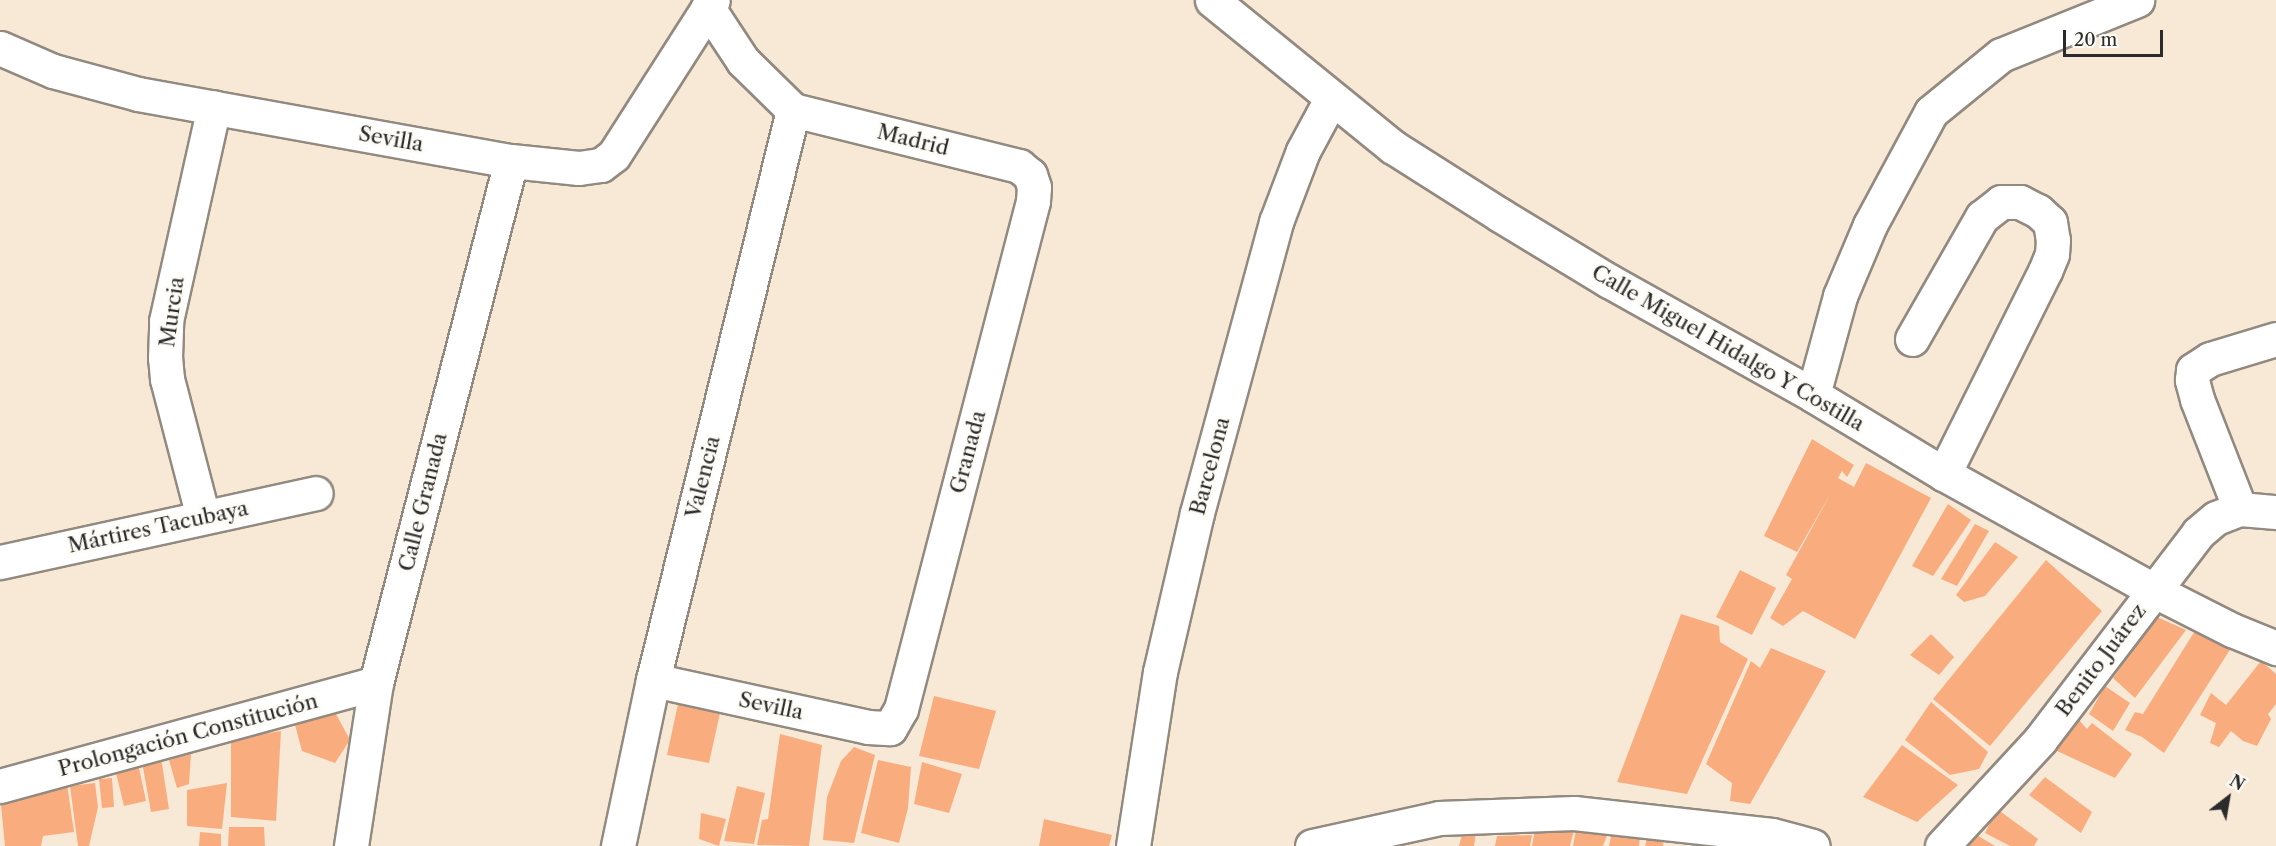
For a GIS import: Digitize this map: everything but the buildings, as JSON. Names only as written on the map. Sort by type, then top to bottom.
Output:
[{"type":"street","name":"Calle Miguel Hidalgo Y Costilla","points":[[1212,0],[1331,99],[1393,147],[1500,215],[1609,280],[1813,395],[1944,474],[2153,590],[2232,630],[2276,648]]},
{"type":"street","points":[[1813,395],[1840,296],[1870,225],[1931,112],[2001,55],[2138,0]]},
{"type":"street","points":[[710,4],[744,60],[793,110]]},
{"type":"street","name":"Sevilla","points":[[0,48],[53,71],[138,94],[511,160],[579,168],[601,165],[614,155],[710,4]]},
{"type":"street","name":"Barcelona","points":[[1133,846],[1160,672],[1197,513],[1276,222],[1303,151],[1331,99]]},
{"type":"street","name":"Murcia","points":[[203,517],[167,379],[165,358],[166,321],[214,107]]},
{"type":"street","name":"Madrid","points":[[793,110],[1019,166],[1030,175]]},
{"type":"street","name":"Valencia","points":[[618,846],[653,680],[793,110]]},
{"type":"street","name":"Calle Granada","points":[[351,846],[376,683],[511,160]]},
{"type":"street","name":"Granada","points":[[890,728],[901,709],[1033,201],[1034,187],[1030,175]]},
{"type":"street","points":[[1912,339],[1982,217],[2001,202],[2020,202],[2038,211],[2050,222],[2053,240],[2052,254],[2045,271],[1944,474]]},
{"type":"street","points":[[2240,509],[2197,399],[2192,380],[2193,370],[2210,359],[2276,339]]},
{"type":"street","name":"Mártires Tacubaya","points":[[0,562],[316,493]]},
{"type":"street","name":"Benito Juárez","points":[[1942,846],[2040,740],[2099,666],[2153,590],[2198,533],[2216,518],[2240,509],[2276,512]]},
{"type":"street","name":"Sevilla","points":[[653,680],[868,727],[890,728]]},
{"type":"street","name":"Prolongación Constitución","points":[[0,786],[376,683]]},
{"type":"street","points":[[1312,846],[1439,818],[1574,813],[1772,835],[1813,846]]}]
